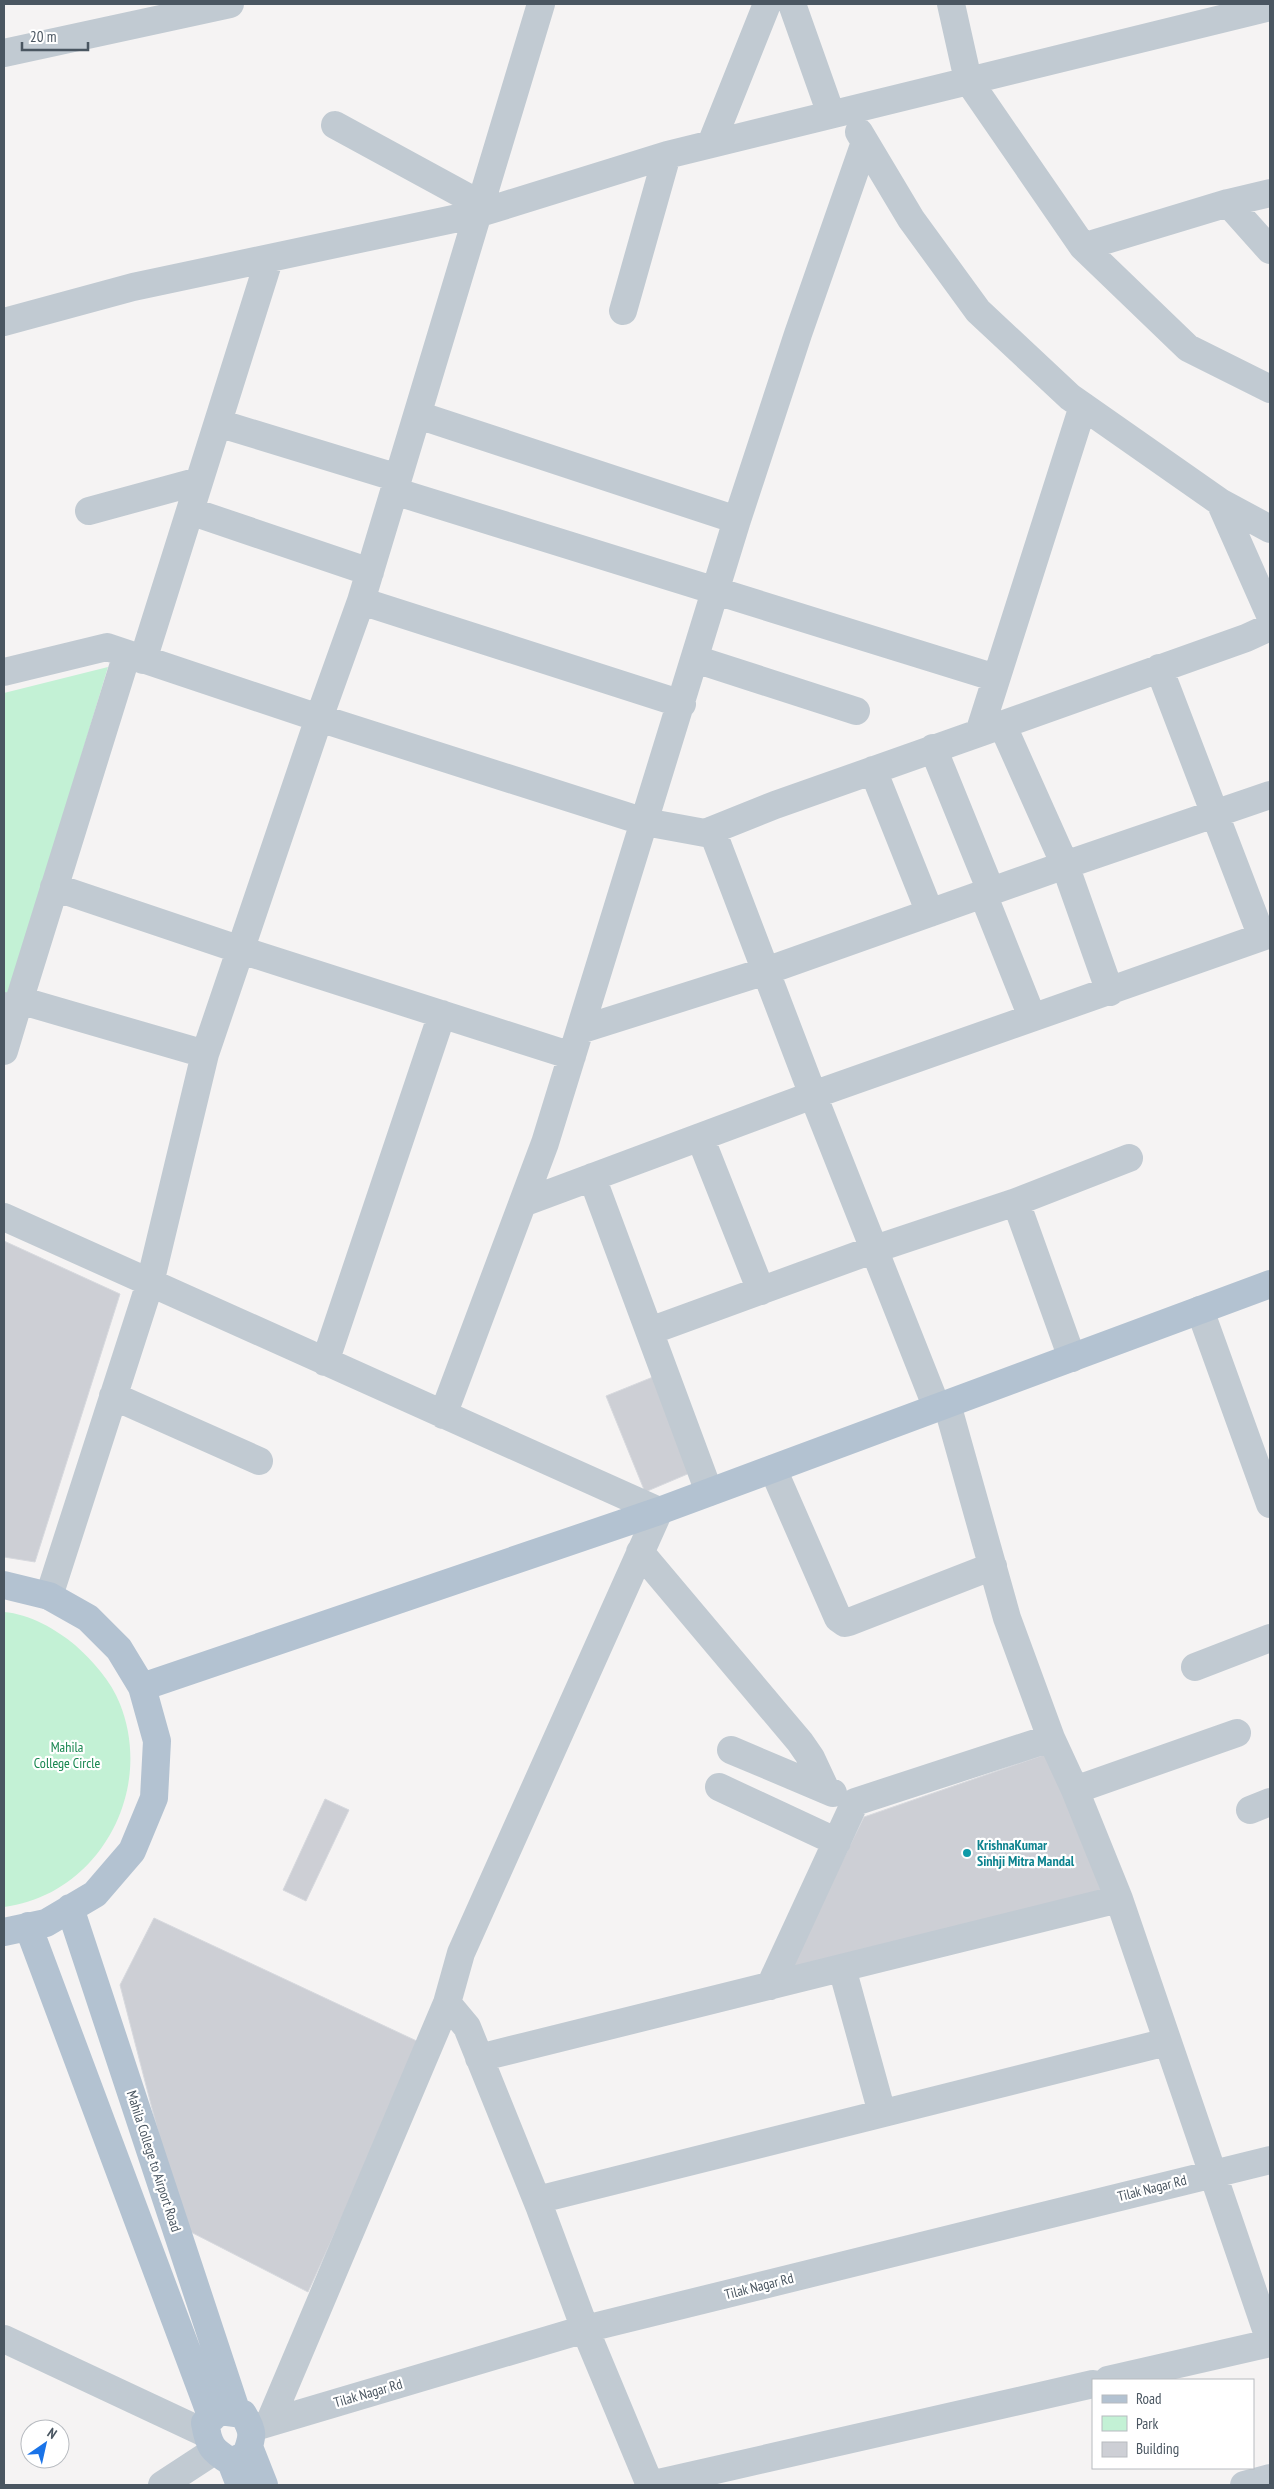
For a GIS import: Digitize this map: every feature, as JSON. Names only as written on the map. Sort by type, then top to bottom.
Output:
[{"type":"main road","points":[[142,1687],[659,1511],[1270,1284]]},
{"type":"main road","points":[[4,1585],[49,1596],[88,1618],[119,1649],[142,1687],[157,1742],[154,1798],[132,1851],[95,1894],[46,1922],[16,1929]]},
{"type":"main road","name":"Mahila College to Airport Road","points":[[70,1908],[235,2440]]},
{"type":"main road","name":"Mahila College to Airport Road","points":[[16,1929],[235,2440],[264,2485]]},
{"type":"street","points":[[4,53],[230,4]]},
{"type":"street","points":[[49,1596],[150,1283],[205,1054],[319,718],[361,601],[541,4]]},
{"type":"street","points":[[711,144],[767,4]]},
{"type":"street","points":[[792,4],[839,113],[866,142],[912,219],[978,311],[1082,406],[1220,502],[1270,529]]},
{"type":"street","points":[[951,4],[968,80],[1083,247],[1188,348],[1270,389]]},
{"type":"street","points":[[4,322],[133,287],[269,260],[479,209],[667,155],[1270,7]]},
{"type":"street","points":[[334,125],[479,209]]},
{"type":"street","points":[[443,1414],[545,1142],[682,704],[737,520],[798,334],[866,142]]},
{"type":"street","points":[[623,311],[667,155]]},
{"type":"street","points":[[1083,247],[1228,203],[1270,193]]},
{"type":"street","points":[[1228,203],[1270,250]]},
{"type":"street","points":[[4,1051],[13,1006],[135,657],[190,511],[269,260]]},
{"type":"street","points":[[1082,406],[996,678],[991,728],[1065,865],[1110,992]]},
{"type":"street","points":[[418,415],[737,520]]},
{"type":"street","points":[[218,423],[396,485],[715,591],[996,678]]},
{"type":"street","points":[[89,511],[199,481]]},
{"type":"street","points":[[1220,502],[1270,615]]},
{"type":"street","points":[[190,511],[370,572]]},
{"type":"street","points":[[361,601],[682,704]]},
{"type":"street","points":[[4,672],[107,647],[319,718],[645,822],[705,833],[933,748],[1246,638],[1270,627]]},
{"type":"street","points":[[695,659],[856,710]]},
{"type":"street","points":[[522,1203],[813,1095],[1032,1017],[1110,992],[1266,935],[1159,668]]},
{"type":"street","points":[[933,748],[1032,1017]]},
{"type":"street","points":[[873,770],[930,913]]},
{"type":"street","points":[[580,1030],[766,971],[987,892],[1270,795]]},
{"type":"street","points":[[712,830],[813,1095],[875,1249],[942,1406],[993,1566],[1007,1618],[1051,1738],[1075,1790],[1119,1899],[1270,2342],[1112,2379]]},
{"type":"street","points":[[54,887],[241,950],[572,1056]]},
{"type":"street","points":[[13,1006],[205,1054]]},
{"type":"street","points":[[326,1362],[442,1014]]},
{"type":"street","points":[[700,1137],[761,1291]]},
{"type":"street","points":[[650,1331],[875,1249],[1016,1202],[1129,1158]]},
{"type":"street","points":[[592,1177],[709,1492]]},
{"type":"street","points":[[1016,1202],[1072,1358]]},
{"type":"street","points":[[4,1216],[659,1511],[461,1952],[447,2003],[235,2440],[4,2339]]},
{"type":"street","points":[[1200,1310],[1270,1504]]},
{"type":"street","points":[[114,1396],[259,1461]]},
{"type":"street","points":[[773,1468],[841,1621],[849,1622],[993,1566]]},
{"type":"street","points":[[640,1552],[800,1742],[811,1758],[826,1790]]},
{"type":"street","points":[[1195,1667],[1270,1638]]},
{"type":"street","points":[[1075,1790],[1237,1733]]},
{"type":"street","points":[[731,1750],[855,1802],[1051,1738]]},
{"type":"street","points":[[719,1787],[837,1842]]},
{"type":"street","points":[[770,1986],[855,1802]]},
{"type":"street","points":[[479,2058],[1119,1899]]},
{"type":"street","points":[[842,1968],[882,2113]]},
{"type":"street","points":[[447,2003],[467,2027],[537,2200],[585,2329],[650,2485],[1092,2384]]},
{"type":"street","points":[[537,2200],[1168,2042]]},
{"type":"street","name":"Tilak Nagar Rd","points":[[162,2485],[235,2440],[585,2329],[1270,2160]]},
{"type":"street","points":[[1244,2485],[1270,2478]]},
{"type":"green space","points":[[108,667],[9,995],[4,992],[4,693]]},
{"type":"green space","name":"Mahila College Circle","points":[[4,1612],[32,1619],[59,1633],[82,1651],[101,1672],[112,1687],[120,1704],[129,1737],[130,1771],[123,1804],[110,1834],[91,1861],[67,1883],[37,1898],[4,1907]]},
{"type":"building","points":[[4,1241],[120,1294],[35,1562],[4,1557]]},
{"type":"building","points":[[658,1375],[697,1470],[645,1492],[606,1396]]},
{"type":"building","name":"KrishnaKumar Sinhji Mitra Mandal","points":[[1052,1752],[1101,1890],[787,1973],[864,1817]]},
{"type":"building","points":[[325,1799],[349,1810],[306,1901],[283,1890]]},
{"type":"building","points":[[154,1918],[421,2043],[308,2292],[183,2228],[120,1985]]},
{"type":"place","name":"KrishnaKumar Sinhji Mitra Mandal","points":[[967,1853]]}]
